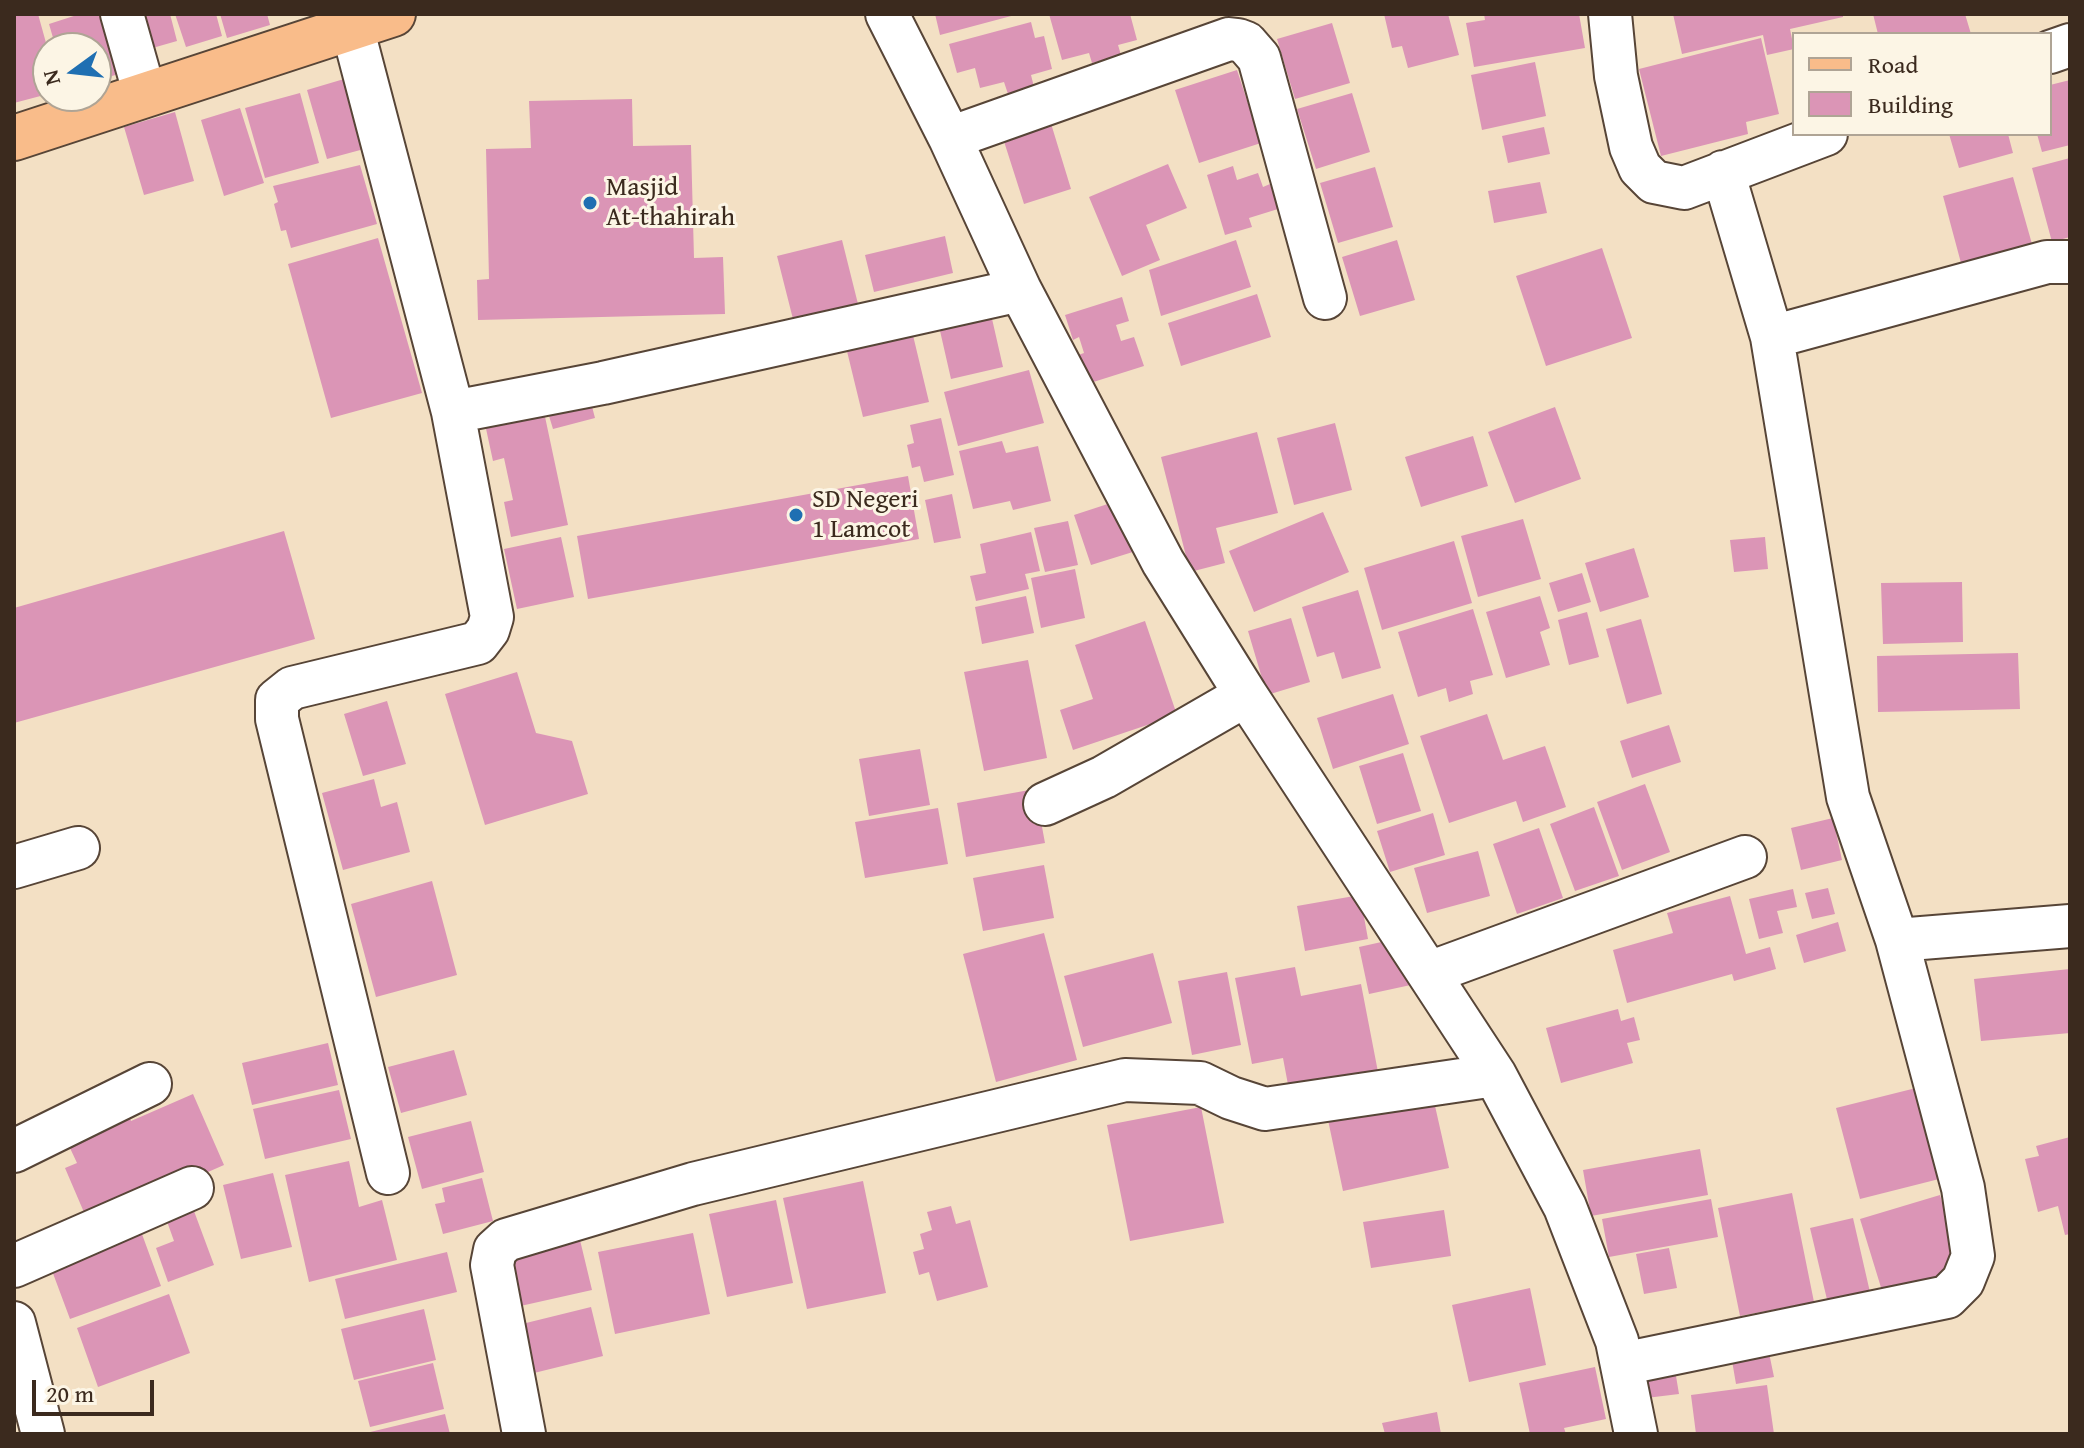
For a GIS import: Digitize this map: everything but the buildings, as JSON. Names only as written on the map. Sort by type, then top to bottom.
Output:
[{"type":"main road","points":[[14,138],[393,14]]},
{"type":"street","points":[[122,14],[145,95]]},
{"type":"street","points":[[887,14],[950,138],[1020,290],[1163,562],[1246,695],[1495,1075],[1565,1207],[1617,1341],[1636,1434]]},
{"type":"street","points":[[1610,14],[1616,76],[1631,147],[1640,168],[1654,182],[1684,188],[1821,136]]},
{"type":"street","points":[[352,27],[453,412],[492,617],[488,630],[478,643],[292,688],[277,700],[280,734],[388,1173]]},
{"type":"street","points":[[950,138],[1229,39],[1246,43],[1259,58],[1325,298]]},
{"type":"street","points":[[1622,1364],[1947,1297],[1963,1281],[1973,1256],[1963,1188],[1897,940],[1848,797],[1772,337],[1723,172]]},
{"type":"street","points":[[1772,337],[2047,262],[2070,262]]},
{"type":"street","points":[[453,412],[603,383],[1020,290]]},
{"type":"street","points":[[1045,804],[1104,777],[1246,695]]},
{"type":"street","points":[[14,867],[78,848]]},
{"type":"street","points":[[1429,973],[1745,857]]},
{"type":"street","points":[[1897,940],[2070,926]]},
{"type":"street","points":[[524,1434],[492,1265],[495,1250],[506,1240],[693,1184],[1125,1080],[1200,1083],[1231,1098],[1265,1109],[1495,1075]]},
{"type":"street","points":[[14,1151],[150,1084]]},
{"type":"street","points":[[14,1266],[192,1188]]},
{"type":"street","points":[[14,1323],[43,1434]]},
{"type":"place","name":"Masjid At-thahirah","points":[[590,203]]},
{"type":"place","name":"SD Negeri 1 Lamcot","points":[[796,515]]}]
